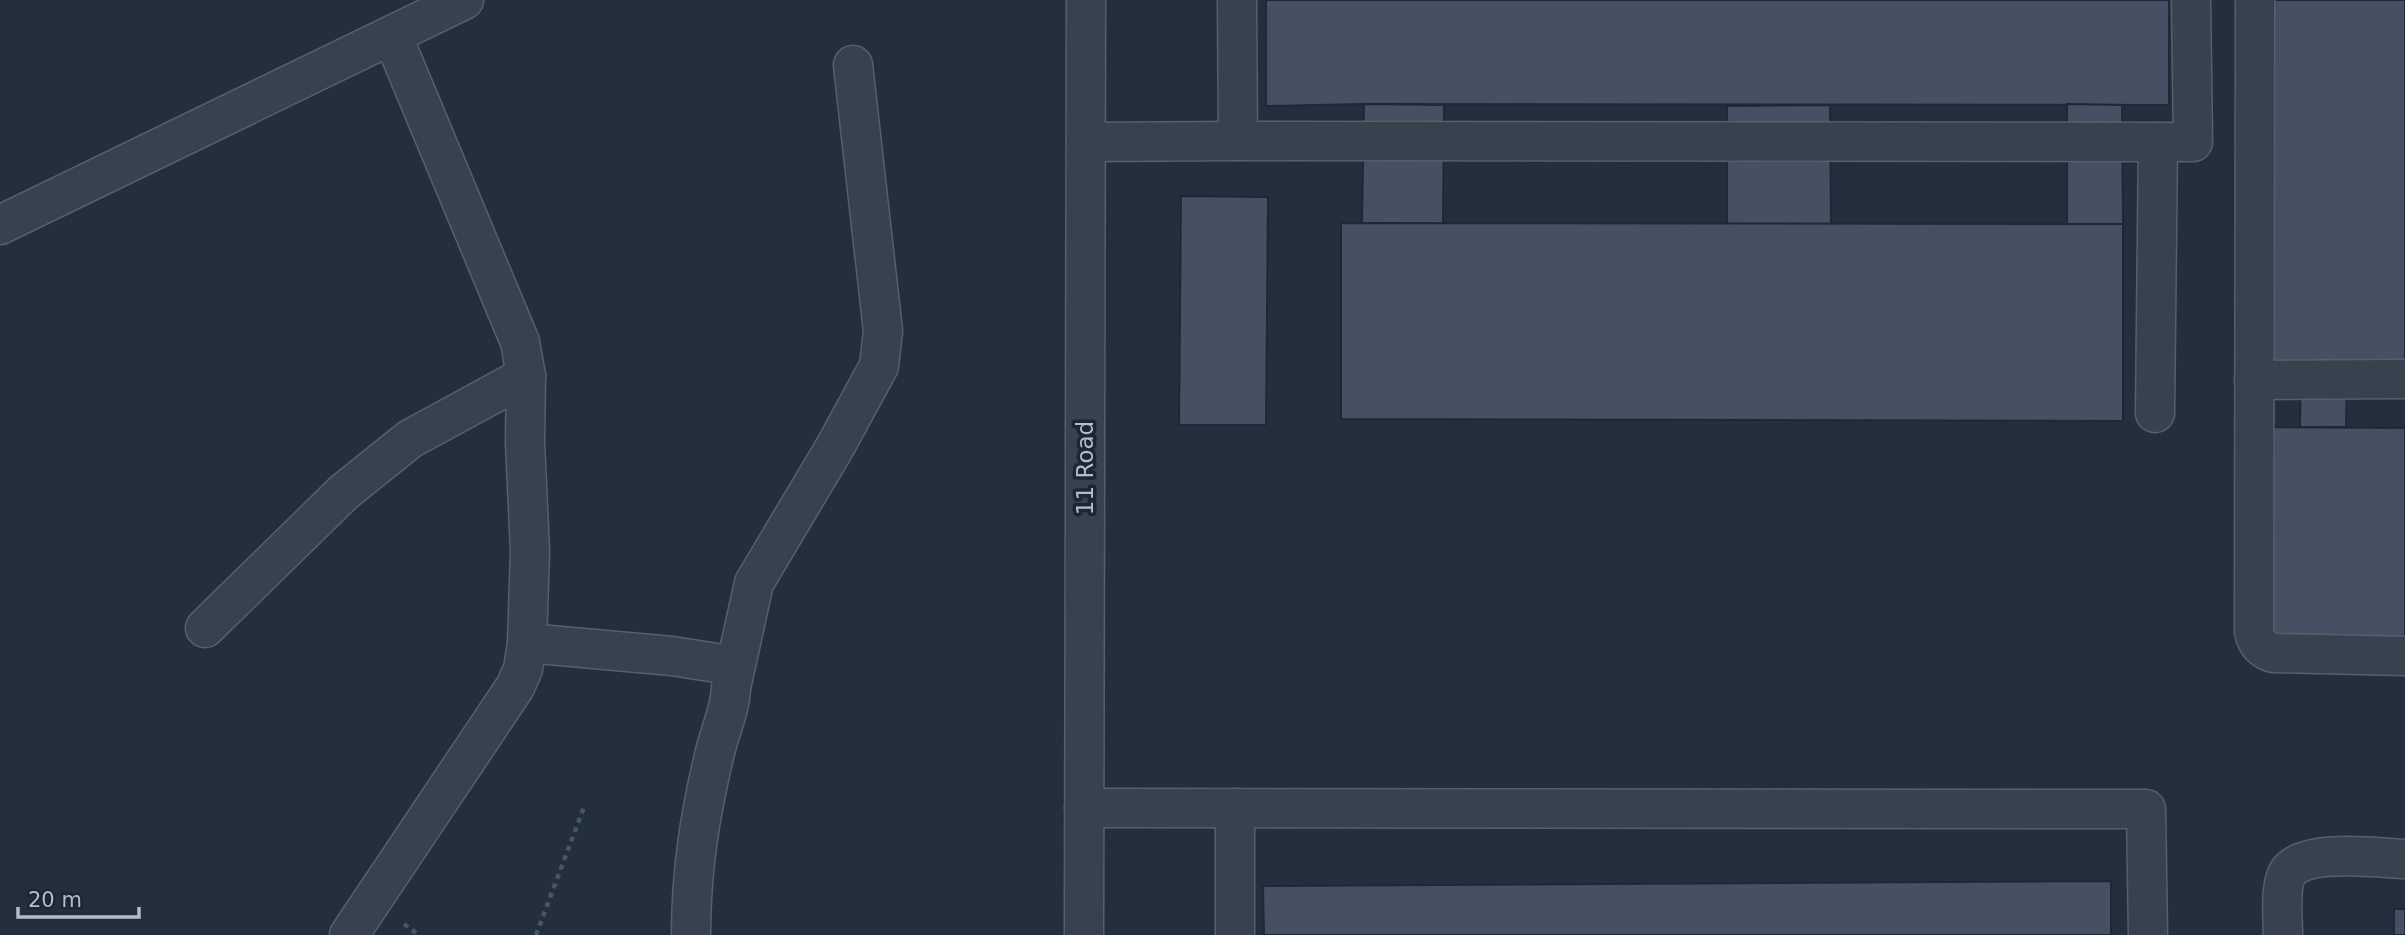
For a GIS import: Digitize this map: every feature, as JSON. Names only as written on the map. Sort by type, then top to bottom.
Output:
[{"type":"street","points":[[0,225],[464,0]]},
{"type":"street","name":"11 Road","points":[[1084,935],[1086,0]]},
{"type":"street","points":[[1237,0],[1238,141]]},
{"type":"street","points":[[1086,142],[2193,142],[2190,0]]},
{"type":"street","points":[[2255,0],[2256,641],[2263,649],[2287,655],[2405,656]]},
{"type":"street","points":[[349,935],[515,687],[523,669],[527,643],[530,551],[525,443],[526,376],[520,342],[392,35]]},
{"type":"street","points":[[691,935],[691,885],[696,844],[754,583],[835,447],[879,366],[883,331],[853,65]]},
{"type":"street","points":[[2155,413],[2158,142]]},
{"type":"street","points":[[205,628],[344,492],[400,447],[526,376]]},
{"type":"street","points":[[2254,380],[2405,379]]},
{"type":"street","points":[[527,643],[672,656],[723,664],[730,673],[732,682]]},
{"type":"street","points":[[1084,808],[2146,809],[2148,935]]},
{"type":"street","points":[[1235,808],[1235,935]]},
{"type":"street","points":[[2283,935],[2283,892],[2288,872],[2301,863],[2318,858],[2405,859]]},
{"type":"path","points":[[536,935],[584,807]]},
{"type":"path","points":[[404,924],[419,935]]},
{"type":"building","points":[[1266,0],[2169,0],[2169,105],[1266,106]]},
{"type":"building","points":[[2260,0],[2405,0],[2405,362],[2259,362]]},
{"type":"building","points":[[1364,104],[1444,105],[1443,224],[1362,223]]},
{"type":"building","points":[[2067,104],[2122,105],[2123,224],[2067,224]]},
{"type":"building","points":[[1830,105],[1831,224],[1727,224],[1727,106]]},
{"type":"building","points":[[1181,196],[1268,197],[1266,425],[1179,425]]},
{"type":"building","points":[[1341,223],[2123,224],[2123,421],[1341,419]]},
{"type":"building","points":[[2301,362],[2347,362],[2346,427],[2300,427]]},
{"type":"building","points":[[2264,427],[2405,428],[2405,647],[2262,646]]},
{"type":"building","points":[[2111,881],[2111,935],[1264,935],[1263,886]]},
{"type":"building","points":[[2394,909],[2405,909],[2405,935],[2394,935]]}]
